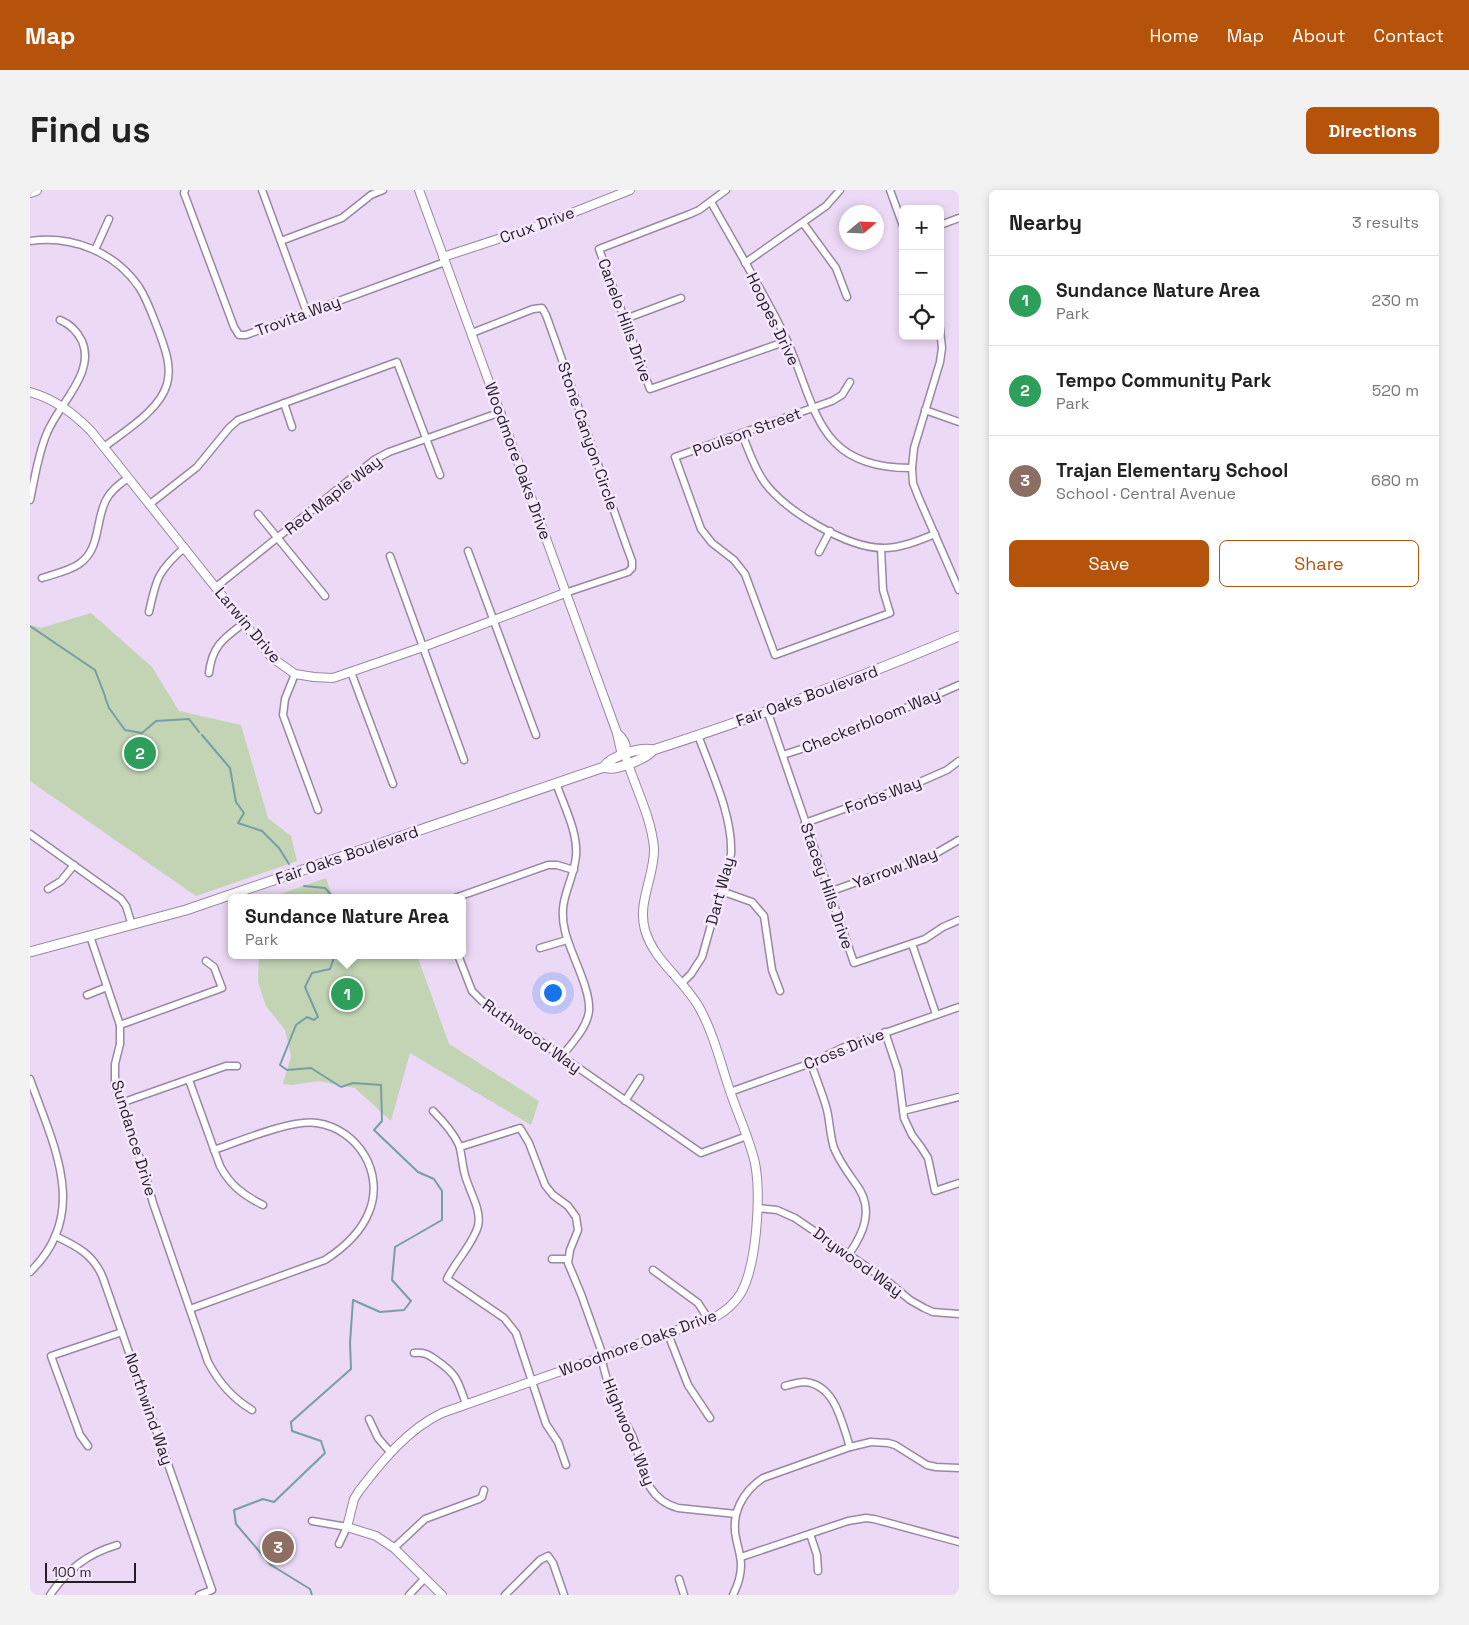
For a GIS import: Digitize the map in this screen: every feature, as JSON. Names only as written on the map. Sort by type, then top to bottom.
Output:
[{"type":"main road","points":[[30,192],[36,190]]},
{"type":"main road","name":"Fair Oaks Boulevard","points":[[233,894],[604,767],[610,760],[627,759],[642,749],[653,750],[698,735],[890,665],[959,636]]},
{"type":"main road","name":"Fair Oaks Boulevard","points":[[30,952],[186,910],[228,896]]},
{"type":"street","name":"Trovita Way","points":[[185,190],[184,193],[234,328],[239,335],[246,335],[307,313],[444,260]]},
{"type":"street","points":[[262,190],[307,313]]},
{"type":"street","points":[[281,241],[342,218],[371,195],[383,190]]},
{"type":"street","name":"Woodmore Oaks Drive","points":[[347,1527],[358,1491],[391,1453],[423,1423],[466,1404],[709,1320],[726,1311],[742,1291],[750,1269],[758,1208],[756,1169],[747,1136],[706,1022],[691,994],[656,954],[645,929],[643,904],[652,871],[654,849],[647,816],[627,759],[621,751],[617,733],[419,190]]},
{"type":"street","name":"Crux Drive","points":[[444,260],[544,224],[630,190]]},
{"type":"street","name":"Canelo Hills Drive","points":[[726,190],[690,214],[599,248],[650,389],[787,341]]},
{"type":"street","points":[[745,263],[803,224],[826,206],[840,190]]},
{"type":"street","points":[[890,190],[899,215]]},
{"type":"street","name":"Hoopes Drive","points":[[710,202],[787,341],[812,408],[830,436],[851,455],[877,466],[912,468]]},
{"type":"street","points":[[944,224],[959,218]]},
{"type":"street","points":[[95,250],[110,219]]},
{"type":"street","points":[[803,224],[836,268],[847,297]]},
{"type":"street","points":[[30,240],[62,240],[95,250],[114,261],[138,286],[151,309],[169,366],[167,384],[157,403],[104,447]]},
{"type":"street","points":[[625,319],[682,298]]},
{"type":"street","name":"Stone Canyon Circle","points":[[472,333],[542,308],[574,392],[632,561],[632,568],[628,572],[565,593]]},
{"type":"street","points":[[30,500],[40,451],[48,430],[81,376],[85,359],[85,348],[76,330],[60,320]]},
{"type":"street","points":[[941,340],[940,362],[914,448],[913,483],[958,587]]},
{"type":"street","points":[[150,504],[197,467],[233,424],[245,417],[397,362],[440,475]]},
{"type":"street","name":"Poulson Street","points":[[850,382],[842,395],[832,401],[675,458],[701,529],[712,543],[734,560],[744,574],[775,655],[890,613],[882,590],[881,548]]},
{"type":"street","name":"Larwin Drive","points":[[30,392],[48,398],[62,406],[91,430],[271,657],[295,674],[314,678],[332,678],[565,593]]},
{"type":"street","points":[[284,403],[292,427]]},
{"type":"street","points":[[925,410],[959,422]]},
{"type":"street","name":"Red Maple Way","points":[[216,587],[374,460],[389,452],[501,412]]},
{"type":"street","points":[[742,434],[758,472],[777,497],[795,511],[830,531],[860,544],[881,548],[902,546],[935,534]]},
{"type":"street","points":[[42,578],[68,569],[86,558],[95,542],[105,501],[115,488],[128,478]]},
{"type":"street","name":"Red Maple Way","points":[[258,514],[278,538]]},
{"type":"street","points":[[820,552],[830,531]]},
{"type":"street","points":[[278,538],[325,596]]},
{"type":"street","points":[[149,612],[156,581],[161,571],[184,548]]},
{"type":"street","points":[[468,551],[536,735]]},
{"type":"street","points":[[390,556],[464,760]]},
{"type":"street","points":[[209,673],[210,660],[217,646],[244,623]]},
{"type":"street","points":[[351,672],[392,784]]},
{"type":"street","points":[[295,674],[283,704],[283,715],[318,810]]},
{"type":"street","name":"Checkerbloom Way","points":[[783,755],[841,736],[959,685]]},
{"type":"street","name":"Stacey Hills Drive","points":[[767,710],[854,963],[912,944]]},
{"type":"street","name":"Dart Way","points":[[682,983],[695,969],[702,957],[731,854],[730,830],[698,735]]},
{"type":"street","name":"Forbs Way","points":[[805,823],[922,781],[947,770],[959,761]]},
{"type":"street","points":[[556,783],[576,844],[574,870],[566,891],[562,911],[567,940],[587,995],[589,1010],[583,1028],[562,1056]]},
{"type":"street","points":[[30,834],[121,899],[126,906],[132,925]]},
{"type":"street","name":"Yarrow Way","points":[[829,892],[933,855],[959,840]]},
{"type":"street","points":[[48,889],[61,881],[74,865]]},
{"type":"street","points":[[466,894],[548,865],[574,870]]},
{"type":"street","points":[[721,891],[748,900],[756,905],[764,916],[772,970],[780,991]]},
{"type":"street","points":[[936,1014],[912,944],[959,920]]},
{"type":"street","name":"Sundance Drive","points":[[90,936],[120,1025],[120,1044],[114,1074],[115,1084],[190,1309],[214,1373],[229,1393],[252,1410]]},
{"type":"street","points":[[540,948],[567,940]]},
{"type":"street","name":"Ruthwood Way","points":[[460,959],[476,997],[701,1153],[747,1136]]},
{"type":"street","points":[[120,1025],[222,988],[216,972],[206,962]]},
{"type":"street","points":[[87,994],[107,987]]},
{"type":"street","name":"Cross Drive","points":[[730,1092],[811,1063],[842,1048],[885,1032],[959,1007]]},
{"type":"street","points":[[885,1032],[896,1066],[907,1126],[928,1158],[935,1191],[959,1183]]},
{"type":"street","points":[[811,1063],[827,1109],[833,1144],[843,1167],[859,1189],[864,1205],[864,1230],[849,1254]]},
{"type":"street","points":[[121,1103],[226,1066],[237,1066]]},
{"type":"street","points":[[625,1101],[640,1078]]},
{"type":"street","points":[[30,1079],[60,1163],[63,1176],[64,1202],[55,1236],[45,1256],[30,1272]]},
{"type":"street","points":[[189,1080],[226,1178],[241,1193],[263,1205]]},
{"type":"street","points":[[903,1111],[959,1097]]},
{"type":"street","points":[[433,1111],[448,1127],[460,1147],[465,1177],[478,1216],[475,1233],[447,1279],[510,1324],[518,1338],[546,1424],[558,1442],[566,1465]]},
{"type":"street","points":[[190,1309],[313,1266],[325,1260],[338,1250],[360,1227],[368,1214],[373,1198],[372,1174],[363,1152],[348,1136],[326,1125],[309,1122],[293,1124],[214,1150]]},
{"type":"street","points":[[460,1147],[520,1128],[529,1143],[545,1185],[553,1195],[568,1206],[576,1217],[577,1234],[568,1259],[552,1259]]},
{"type":"street","name":"Drywood Way","points":[[758,1208],[777,1210],[795,1218],[924,1308],[933,1312],[959,1314]]},
{"type":"street","name":"Northwind Way","points":[[55,1236],[82,1249],[95,1262],[103,1278],[212,1590],[199,1595]]},
{"type":"street","name":"Highwood Way","points":[[568,1259],[569,1268],[581,1294],[603,1357],[603,1367],[617,1408],[632,1436],[645,1476],[653,1493],[662,1502],[678,1508],[736,1514]]},
{"type":"street","points":[[653,1270],[698,1303],[709,1320]]},
{"type":"street","points":[[88,1446],[80,1435],[51,1356],[122,1332]]},
{"type":"street","points":[[668,1334],[688,1385],[710,1418]]},
{"type":"street","points":[[414,1353],[426,1354],[449,1369],[457,1380],[466,1404]]},
{"type":"street","points":[[786,1386],[803,1382],[814,1384],[826,1393],[836,1406],[850,1447]]},
{"type":"street","points":[[369,1419],[378,1438],[391,1453]]},
{"type":"street","points":[[733,1595],[740,1577],[741,1557],[735,1529],[736,1514],[745,1494],[763,1478],[850,1447],[871,1442],[888,1443],[903,1449],[927,1465],[944,1469],[959,1468]]},
{"type":"street","points":[[394,1548],[425,1519],[479,1499],[482,1497],[484,1490]]},
{"type":"street","points":[[741,1557],[848,1521],[866,1518],[959,1542]]},
{"type":"street","points":[[312,1521],[347,1527],[376,1536],[394,1548],[442,1595]]},
{"type":"street","points":[[339,1544],[347,1527]]},
{"type":"street","points":[[810,1534],[817,1555],[818,1571]]},
{"type":"street","points":[[50,1595],[74,1566],[94,1553],[117,1545]]},
{"type":"street","points":[[505,1595],[540,1560],[548,1556],[553,1564],[564,1595]]},
{"type":"street","points":[[409,1595],[424,1579]]},
{"type":"street","points":[[679,1579],[684,1595]]},
{"type":"green space","points":[[91,613],[152,667],[179,711],[241,725],[268,818],[291,836],[297,861],[196,896],[30,781],[30,625],[41,628]]},
{"type":"green space","points":[[326,878],[332,894],[280,894]]},
{"type":"green space","points":[[259,959],[418,959],[449,1044],[539,1101],[531,1125],[410,1053],[391,1121],[355,1088],[319,1081],[292,1085],[283,1084],[291,1056],[285,1030],[266,1006],[258,982]]},
{"type":"waterway","points":[[30,626],[95,670],[105,696]]},
{"type":"waterway","points":[[105,697],[109,708],[125,730],[142,733],[156,721],[189,719],[199,732]]},
{"type":"waterway","points":[[202,735],[230,768],[236,802],[244,813],[238,823],[262,831],[279,848],[289,864]]},
{"type":"waterway","points":[[304,886],[325,888],[330,894]]},
{"type":"waterway","points":[[312,1595],[310,1589],[271,1565],[236,1524],[234,1510],[263,1499],[274,1502],[325,1453],[321,1441],[292,1431],[291,1422],[351,1369],[350,1343],[353,1300],[380,1312],[404,1310],[411,1301],[392,1280],[395,1247],[442,1220],[442,1191],[434,1179],[418,1172],[374,1130],[382,1121],[381,1085],[353,1083],[341,1087],[311,1068],[287,1070],[280,1065],[296,1025],[307,1017],[314,1020],[318,1017],[305,987],[312,973],[330,969],[334,959]]},
{"type":"place","name":"Tempo Community Park","points":[[140,753]]},
{"type":"place","name":"Sundance Nature Area","points":[[347,994]]},
{"type":"place","name":"Trajan Elementary School","points":[[278,1547]]}]
